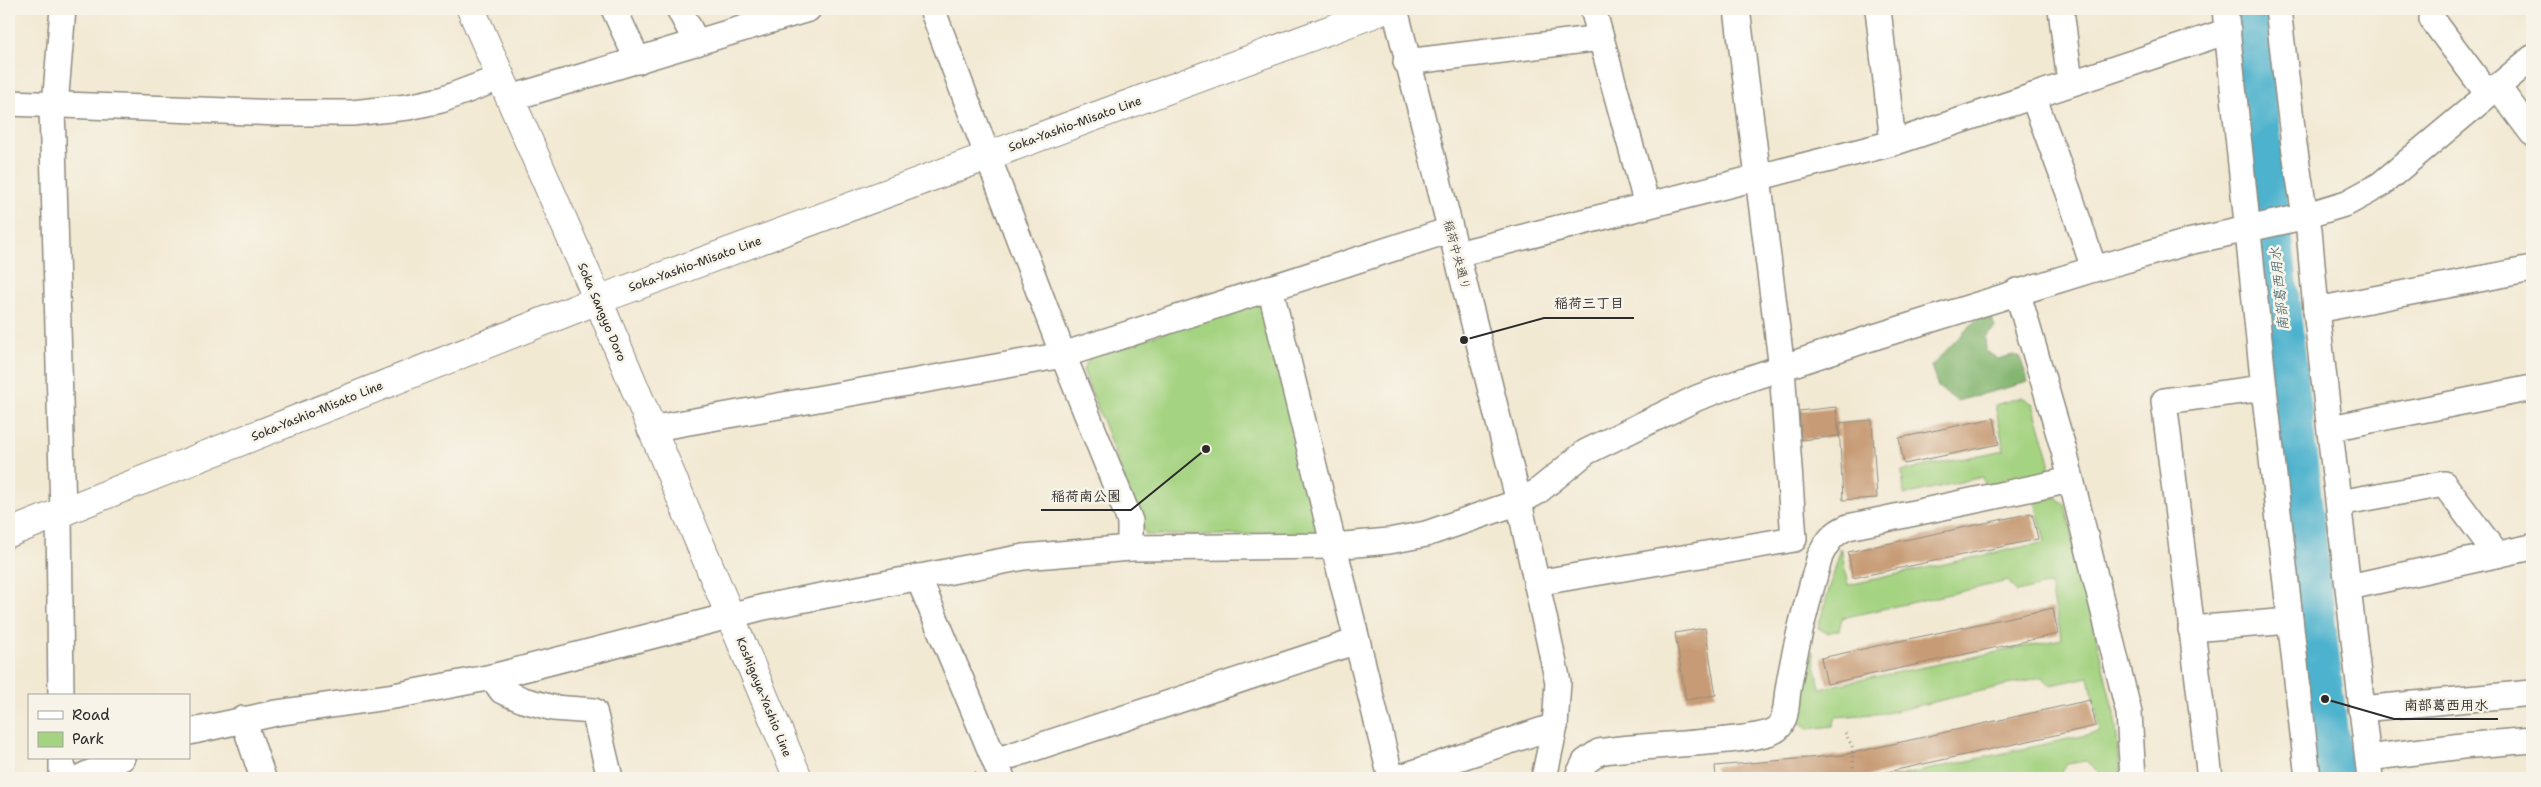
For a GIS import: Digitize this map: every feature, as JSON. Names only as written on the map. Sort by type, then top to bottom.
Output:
[{"type":"main road","name":"Soka Sangyo Doro","points":[[471,9],[598,300],[650,429],[731,616]]},
{"type":"main road","name":"Soka-Yashio-Misato Line","points":[[9,533],[598,300],[1386,9]]},
{"type":"main road","name":"Koshigaya-Yashio Line","points":[[731,616],[798,778]]},
{"type":"street","points":[[61,694],[61,513],[54,106],[63,9]]},
{"type":"street","points":[[614,9],[638,60]]},
{"type":"street","points":[[679,9],[697,43]]},
{"type":"street","points":[[9,103],[280,113],[352,113],[506,88],[638,60],[808,9]]},
{"type":"street","points":[[932,9],[986,157],[1130,520],[1130,548]]},
{"type":"street","name":"稲荷中央通り","points":[[1395,9],[1406,62],[1457,254],[1519,502],[1558,682],[1555,726],[1544,778]]},
{"type":"street","points":[[1593,9],[1647,205]]},
{"type":"street","points":[[1536,583],[1794,539],[1782,369],[1760,176],[1737,9]]},
{"type":"street","points":[[1878,9],[1893,143]]},
{"type":"street","points":[[2061,9],[2070,83]]},
{"type":"street","points":[[2278,9],[2302,217],[2310,230],[2316,310],[2369,768],[2462,746],[2532,740]]},
{"type":"street","points":[[2432,19],[2532,133]]},
{"type":"street","points":[[1457,254],[1893,143],[2070,83],[2226,20],[2254,227],[2264,388],[2308,778]]},
{"type":"street","points":[[1406,62],[1601,38]]},
{"type":"street","points":[[190,732],[243,719],[394,696],[492,677],[764,607],[1024,557],[1130,548],[1334,546],[1389,541],[1426,534],[1519,502],[1537,492],[1586,452],[1697,398],[2017,291],[2188,242],[2302,217],[2347,203],[2380,185],[2532,58]]},
{"type":"street","points":[[2033,96],[2069,193],[2094,268]]},
{"type":"street","points":[[650,429],[1063,355],[1450,230]]},
{"type":"street","points":[[2316,310],[2532,269]]},
{"type":"street","points":[[1270,288],[1391,778]]},
{"type":"street","points":[[2017,291],[2071,480],[2129,712],[2133,778]]},
{"type":"street","points":[[2210,778],[2164,401],[2264,388]]},
{"type":"street","points":[[2330,428],[2532,388]]},
{"type":"street","points":[[1577,778],[1585,762],[1599,752],[1751,737],[1776,730],[1782,722],[1785,713],[1790,674],[1820,556],[1827,541],[1837,531],[1848,527],[2071,480]]},
{"type":"street","points":[[2339,504],[2444,484],[2498,555]]},
{"type":"street","points":[[2349,587],[2532,547]]},
{"type":"street","points":[[918,577],[998,769],[1357,641]]},
{"type":"street","points":[[2191,629],[2290,621]]},
{"type":"street","points":[[492,677],[502,691],[523,700],[553,708],[594,711],[610,778]]},
{"type":"street","points":[[2361,709],[2532,693]]},
{"type":"street","points":[[243,719],[263,778]]},
{"type":"street","points":[[1398,778],[1555,726]]},
{"type":"street","points":[[62,760],[62,778]]},
{"type":"street","points":[[79,778],[118,760]]},
{"type":"path","points":[[1845,733],[1852,746],[1854,778]]},
{"type":"green space","points":[[1254,303],[1265,309],[1320,527],[1315,535],[1146,535],[1083,370],[1090,357]]},
{"type":"green space","points":[[1990,311],[1995,328],[1985,338],[1986,351],[1998,359],[2013,355],[2020,357],[2028,382],[1957,401],[1938,387],[1931,366],[1978,318]]},
{"type":"green space","points":[[2022,397],[2033,404],[2049,458],[2049,473],[1985,486],[1982,477],[1904,495],[1902,471],[2004,450],[1995,405]]},
{"type":"green space","points":[[2055,497],[2065,504],[2115,718],[2121,778],[2105,778],[2086,761],[2067,764],[2056,778],[1890,778],[2100,732],[2089,677],[2051,685],[2042,677],[1886,713],[1836,717],[1833,726],[1809,729],[1799,722],[1812,650],[1820,688],[2062,639],[2050,584],[2017,592],[2008,581],[1842,618],[1839,630],[1827,633],[1818,628],[1841,548],[1848,585],[2045,542],[2035,502]]},
{"type":"building","points":[[1836,407],[1839,436],[1801,440],[1799,411]]},
{"type":"building","points":[[1994,418],[1999,444],[1904,464],[1899,438]]},
{"type":"building","points":[[1872,420],[1877,498],[1843,500],[1839,423]]},
{"type":"building","points":[[2032,513],[2038,539],[1853,578],[1848,552]]},
{"type":"building","points":[[2053,608],[2058,634],[1827,684],[1821,658]]},
{"type":"building","points":[[1705,628],[1716,695],[1686,700],[1675,633]]},
{"type":"building","points":[[2090,700],[2096,726],[1860,778],[1716,778],[1715,766],[1843,755]]},
{"type":"waterway","name":"南部葛西用水","points":[[2248,9],[2334,778]]},
{"type":"place","name":"稲荷三丁目","points":[[1464,340]]},
{"type":"place","name":"稲荷南公園","points":[[1206,449]]},
{"type":"place","name":"南部葛西用水","points":[[2325,699]]}]
